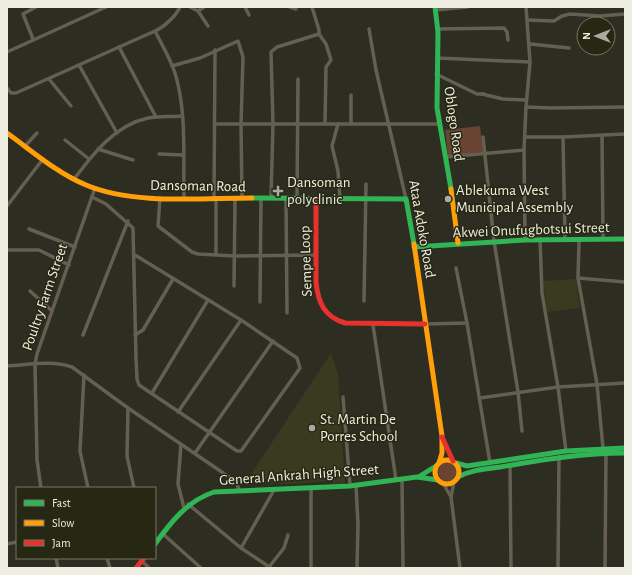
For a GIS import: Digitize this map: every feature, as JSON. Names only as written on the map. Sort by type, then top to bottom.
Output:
[{"type":"main road","name":"Oblogo Road","points":[[435,8],[437,30],[436,74],[440,124],[457,221],[458,244]]},
{"type":"main road","name":"Dansoman Road","points":[[7,133],[74,179],[95,188],[129,196],[160,198],[406,200]]},
{"type":"main road","name":"Sempe Loop","points":[[316,199],[316,290],[323,309],[339,322],[373,325],[425,324]]},
{"type":"main road","name":"Ataa Adoko Road","points":[[406,200],[442,436],[442,453],[438,465]]},
{"type":"main road","name":"Akwei Onufugbotsui Street","points":[[414,247],[494,241],[565,239],[579,241],[625,239]]},
{"type":"main road","name":"Ataa Adoko Road","points":[[442,436],[454,462]]},
{"type":"main road","points":[[625,448],[605,450],[559,457],[467,473],[458,477],[450,484],[443,483],[438,480],[435,474],[438,465],[445,460],[463,466],[566,451],[605,450],[625,453]]},
{"type":"main road","points":[[454,462],[459,470],[458,477]]},
{"type":"main road","name":"General Ankrah High Street","points":[[417,477],[438,465]]},
{"type":"main road","name":"General Ankrah High Street","points":[[156,543],[186,506],[204,495],[239,490],[311,489],[356,486],[417,477],[438,480]]},
{"type":"main road","points":[[136,568],[143,559]]},
{"type":"street","points":[[33,39],[23,14],[36,7]]},
{"type":"street","points":[[88,7],[91,13]]},
{"type":"street","points":[[7,52],[106,7]]},
{"type":"street","points":[[7,88],[14,94],[155,31],[163,26],[178,12],[180,7],[190,7],[198,11],[208,26]]},
{"type":"street","points":[[198,11],[204,7]]},
{"type":"street","points":[[245,7],[249,15]]},
{"type":"street","points":[[290,7],[296,9]]},
{"type":"street","points":[[312,7],[319,34],[326,44],[331,60],[326,67],[325,124]]},
{"type":"street","points":[[435,8],[468,7]]},
{"type":"street","points":[[525,240],[524,150],[526,100],[530,62],[530,44],[526,7]]},
{"type":"street","points":[[528,20],[554,21],[562,16],[570,14],[600,16],[625,14]]},
{"type":"street","points":[[437,30],[504,28],[506,30],[508,40]]},
{"type":"street","name":"Ataa Adoko Road","points":[[369,29],[376,70],[406,200]]},
{"type":"street","points":[[155,31],[172,66],[178,85],[182,116],[184,198]]},
{"type":"street","points":[[271,198],[273,124],[271,52],[277,47],[319,34]]},
{"type":"street","points":[[172,66],[200,58],[238,41],[243,57],[241,124],[242,198]]},
{"type":"street","points":[[530,44],[569,48]]},
{"type":"street","points":[[119,47],[156,117]]},
{"type":"street","points":[[215,50],[216,255]]},
{"type":"street","points":[[437,58],[530,62]]},
{"type":"street","points":[[80,65],[117,133]]},
{"type":"street","points":[[436,74],[477,94],[482,93],[503,99],[526,100]]},
{"type":"street","points":[[49,79],[71,106]]},
{"type":"street","points":[[297,199],[298,79]]},
{"type":"street","points":[[351,95],[352,124]]},
{"type":"street","points":[[526,107],[625,107]]},
{"type":"street","points":[[74,179],[98,149],[117,133],[139,121],[156,117],[182,116]]},
{"type":"street","points":[[215,124],[440,124]]},
{"type":"street","points":[[338,124],[332,146],[338,171],[340,199]]},
{"type":"street","points":[[25,146],[37,133]]},
{"type":"street","points":[[525,137],[563,138],[625,134]]},
{"type":"street","points":[[602,136],[603,239]]},
{"type":"street","points":[[483,137],[494,241],[518,392],[522,431]]},
{"type":"street","points":[[563,138],[565,239]]},
{"type":"street","points":[[66,140],[89,159]]},
{"type":"street","points":[[98,149],[134,160]]},
{"type":"street","points":[[446,157],[524,150]]},
{"type":"street","points":[[159,154],[183,155]]},
{"type":"street","points":[[7,206],[43,159]]},
{"type":"street","points":[[364,301],[366,184]]},
{"type":"street","name":"Poultry Farm Street","points":[[41,487],[37,460],[35,364],[40,341],[95,188]]},
{"type":"street","points":[[92,196],[106,204],[128,221],[134,231],[135,335],[137,379],[139,385],[237,451],[243,449],[300,368],[297,358],[241,320],[135,255]]},
{"type":"street","points":[[160,198],[158,226],[192,252],[235,256],[316,255]]},
{"type":"street","points":[[260,302],[261,198]]},
{"type":"street","points":[[234,286],[235,199]]},
{"type":"street","points":[[286,199],[287,313]]},
{"type":"street","points":[[83,335],[128,221]]},
{"type":"street","points":[[29,229],[75,247]]},
{"type":"street","points":[[540,240],[542,293],[558,387],[566,451]]},
{"type":"street","points":[[579,241],[578,278],[597,384],[605,450],[605,568]]},
{"type":"street","points":[[9,250],[39,250],[68,265]]},
{"type":"street","points":[[456,268],[467,323],[490,463]]},
{"type":"street","points":[[578,278],[625,282]]},
{"type":"street","points":[[135,335],[143,330],[173,279]]},
{"type":"street","points":[[30,291],[52,311]]},
{"type":"street","points":[[152,393],[208,300]]},
{"type":"street","points":[[178,412],[241,320]]},
{"type":"street","points":[[425,324],[467,323]]},
{"type":"street","points":[[373,325],[396,480]]},
{"type":"street","points":[[195,453],[273,341]]},
{"type":"street","points":[[7,366],[63,364],[72,367],[128,408],[233,480],[239,490]]},
{"type":"street","points":[[84,375],[80,451],[88,487]]},
{"type":"street","points":[[480,398],[558,387],[597,384],[625,384]]},
{"type":"street","points":[[343,397],[350,486]]},
{"type":"street","points":[[128,408],[127,456],[134,487]]},
{"type":"street","points":[[181,444],[178,484],[179,494],[186,506],[270,568],[284,548],[288,536]]},
{"type":"street","points":[[558,568],[559,457]]},
{"type":"street","points":[[510,465],[511,568]]},
{"type":"street","points":[[402,479],[403,568]]},
{"type":"street","points":[[454,482],[451,497],[460,568]]},
{"type":"street","points":[[443,483],[451,497]]},
{"type":"street","points":[[356,486],[358,524],[357,568]]},
{"type":"street","points":[[311,489],[311,568]]},
{"type":"street","points":[[241,548],[274,490]]},
{"type":"street","points":[[162,534],[201,568]]},
{"type":"street","points":[[143,559],[150,568]]},
{"type":"shaded area","points":[[480,126],[483,152],[448,156],[445,130]]},
{"type":"shaded area","points":[[576,279],[580,308],[547,312],[543,281]]},
{"type":"shaded area","name":"St. Martin De Porres School","points":[[331,353],[338,374],[345,483],[333,484],[332,481],[291,484],[245,483]]},
{"type":"shaded area","points":[[444,462],[452,462],[458,468],[458,476],[452,482],[444,482],[438,476],[438,468]]},
{"type":"traffic: fast","points":[[435,7],[438,32],[437,108],[451,189]]},
{"type":"traffic: fast","points":[[252,198],[406,199],[414,244]]},
{"type":"traffic: fast","points":[[414,247],[525,240],[625,239]]},
{"type":"traffic: fast","points":[[456,463],[467,466],[566,451],[625,448]]},
{"type":"traffic: fast","points":[[458,477],[478,470],[547,459],[593,454],[625,453]]},
{"type":"traffic: fast","points":[[420,476],[436,466]]},
{"type":"traffic: fast","points":[[156,543],[180,513],[204,496],[214,492],[350,486],[417,477],[438,480]]},
{"type":"traffic: slow","points":[[7,133],[45,161],[75,180],[104,191],[145,198],[252,198]]},
{"type":"traffic: slow","points":[[451,189],[458,243]]},
{"type":"traffic: slow","points":[[414,244],[442,436],[442,453],[439,463]]},
{"type":"traffic: slow","points":[[447,460],[456,463],[459,472],[456,481],[447,484],[438,481],[435,472],[438,463],[447,460]]},
{"type":"traffic: jam","points":[[316,199],[316,282],[318,296],[327,313],[345,323],[425,324]]},
{"type":"traffic: jam","points":[[442,437],[453,461]]},
{"type":"traffic: jam","points":[[136,568],[143,559]]},
{"type":"place","name":"Dansoman polyclinic","points":[[278,191]]},
{"type":"place","name":"Ablekuma West Municipal Assembly","points":[[448,199]]},
{"type":"place","name":"St. Martin De Porres School","points":[[312,428]]}]
